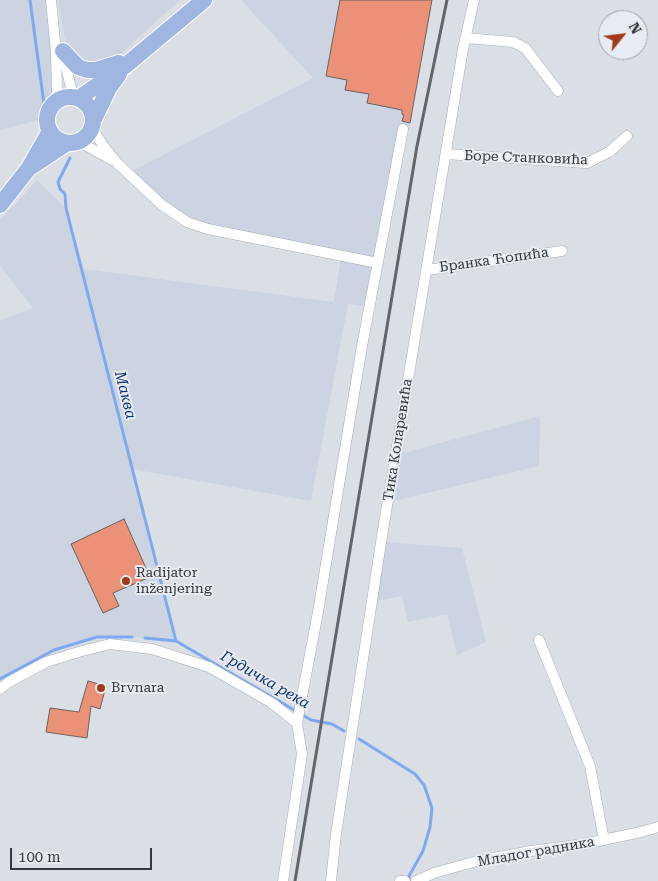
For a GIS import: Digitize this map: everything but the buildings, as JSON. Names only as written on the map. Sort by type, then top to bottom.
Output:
[{"type":"main road","points":[[73,142],[60,141],[50,131],[47,118],[51,106],[55,102],[67,97],[76,97],[129,62],[204,0]]},
{"type":"main road","points":[[63,51],[78,67],[87,70],[129,62]]},
{"type":"main road","points":[[29,168],[89,133],[109,88],[129,62]]},
{"type":"main road","points":[[76,97],[90,107],[93,124]]},
{"type":"main road","points":[[0,205],[29,168],[50,131]]},
{"type":"street","points":[[51,0],[54,18],[76,97]]},
{"type":"street","name":"Тика Коларевића","points":[[331,881],[336,834],[381,546],[446,154],[474,0]]},
{"type":"street","points":[[54,18],[57,91],[55,102]]},
{"type":"street","points":[[466,38],[513,42],[525,48],[558,91]]},
{"type":"street","points":[[93,124],[102,144],[117,163],[162,205],[187,222],[208,230],[378,263]]},
{"type":"street","points":[[283,881],[302,754],[297,720],[320,602],[403,129]]},
{"type":"street","name":"Боре Станковића","points":[[446,154],[587,163],[609,152],[627,136]]},
{"type":"street","points":[[73,142],[117,163]]},
{"type":"street","name":"Бранка Ћопића","points":[[427,270],[562,251]]},
{"type":"street","points":[[539,640],[590,766],[604,840]]},
{"type":"street","points":[[0,689],[46,662],[110,644],[152,649],[209,667],[272,703],[297,720]]},
{"type":"street","name":"Младог радника","points":[[423,880],[434,873],[477,861],[604,840],[658,827]]},
{"type":"shaded area","points":[[0,0],[51,0],[55,102],[51,106],[47,118],[0,130]]},
{"type":"shaded area","points":[[58,0],[180,0],[105,68],[68,57]]},
{"type":"shaded area","points":[[241,0],[432,0],[409,130],[403,129],[369,307],[348,304],[311,501],[132,469],[176,641],[148,638],[97,637],[54,650],[0,679],[0,321],[33,308],[0,266],[0,220],[37,180],[66,208],[84,269],[334,302],[341,256],[187,222],[128,173],[313,78]]},
{"type":"shaded area","points":[[540,416],[539,466],[394,501],[386,542],[462,548],[486,642],[457,655],[447,614],[408,622],[402,596],[372,602],[396,455]]},
{"type":"waterway","name":"Маква","points":[[30,0],[44,104]]},
{"type":"waterway","name":"Маква","points":[[70,158],[58,182],[60,189],[65,194],[66,208],[176,641]]},
{"type":"waterway","points":[[0,679],[54,650],[97,637],[132,637]]},
{"type":"waterway","name":"Грдичка река","points":[[145,638],[176,641],[296,711]]},
{"type":"waterway","name":"Грдичка река","points":[[301,714],[311,720],[332,724],[344,731]]},
{"type":"waterway","name":"Грдичка река","points":[[359,739],[415,774],[424,785],[432,808],[430,827],[423,851],[409,876],[409,880]]},
{"type":"railway","points":[[295,881],[417,146],[447,0]]},
{"type":"place","name":"Radijator inženjering","points":[[126,581]]},
{"type":"place","name":"Brvnara","points":[[101,688]]}]
